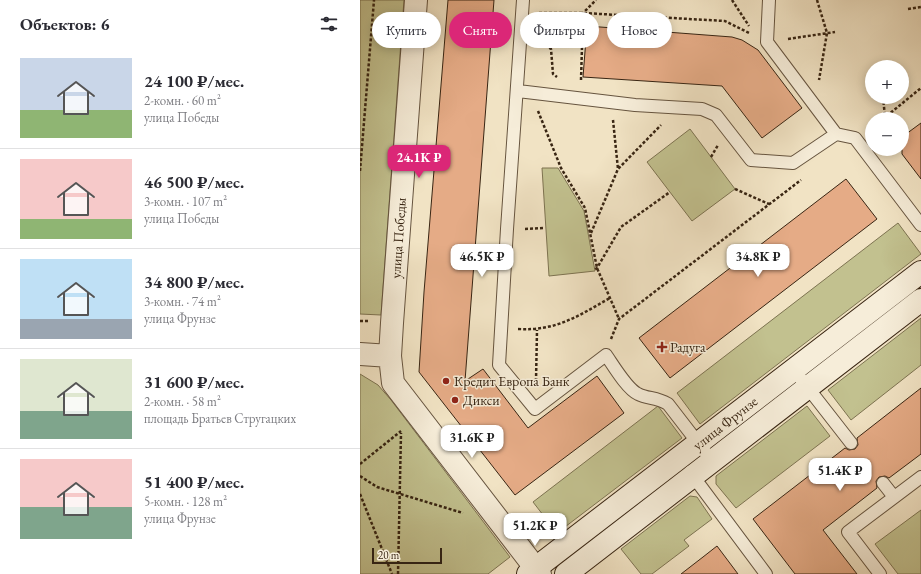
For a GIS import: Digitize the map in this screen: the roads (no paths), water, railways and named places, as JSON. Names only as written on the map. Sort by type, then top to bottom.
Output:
[{"type":"street","name":"улица Победы","points":[[416,0],[390,356],[393,383],[534,572]]},
{"type":"street","name":"улица Фрунзе","points":[[534,572],[794,370],[917,284]]},
{"type":"street","name":"улица Фрунзе","points":[[566,574],[921,300]]},
{"type":"street","points":[[360,354],[390,356]]},
{"type":"lane","points":[[524,0],[522,19],[524,92],[507,229],[499,365],[535,409],[606,355],[630,387],[638,394],[658,398],[668,404],[712,462]]},
{"type":"lane","points":[[769,0],[767,42],[836,134],[855,138],[921,225]]},
{"type":"lane","points":[[524,92],[580,100],[702,109],[716,115],[751,160],[794,163],[836,134]]},
{"type":"lane","points":[[794,370],[851,443]]},
{"type":"lane","points":[[679,458],[766,574]]},
{"type":"lane","points":[[880,574],[848,532],[921,477]]},
{"type":"lane","points":[[883,483],[894,497]]},
{"type":"place","name":"Радуга","points":[[662,347]]},
{"type":"place","name":"Кредит Европа Банк","points":[[446,381]]},
{"type":"place","name":"Дикси","points":[[455,400]]}]
